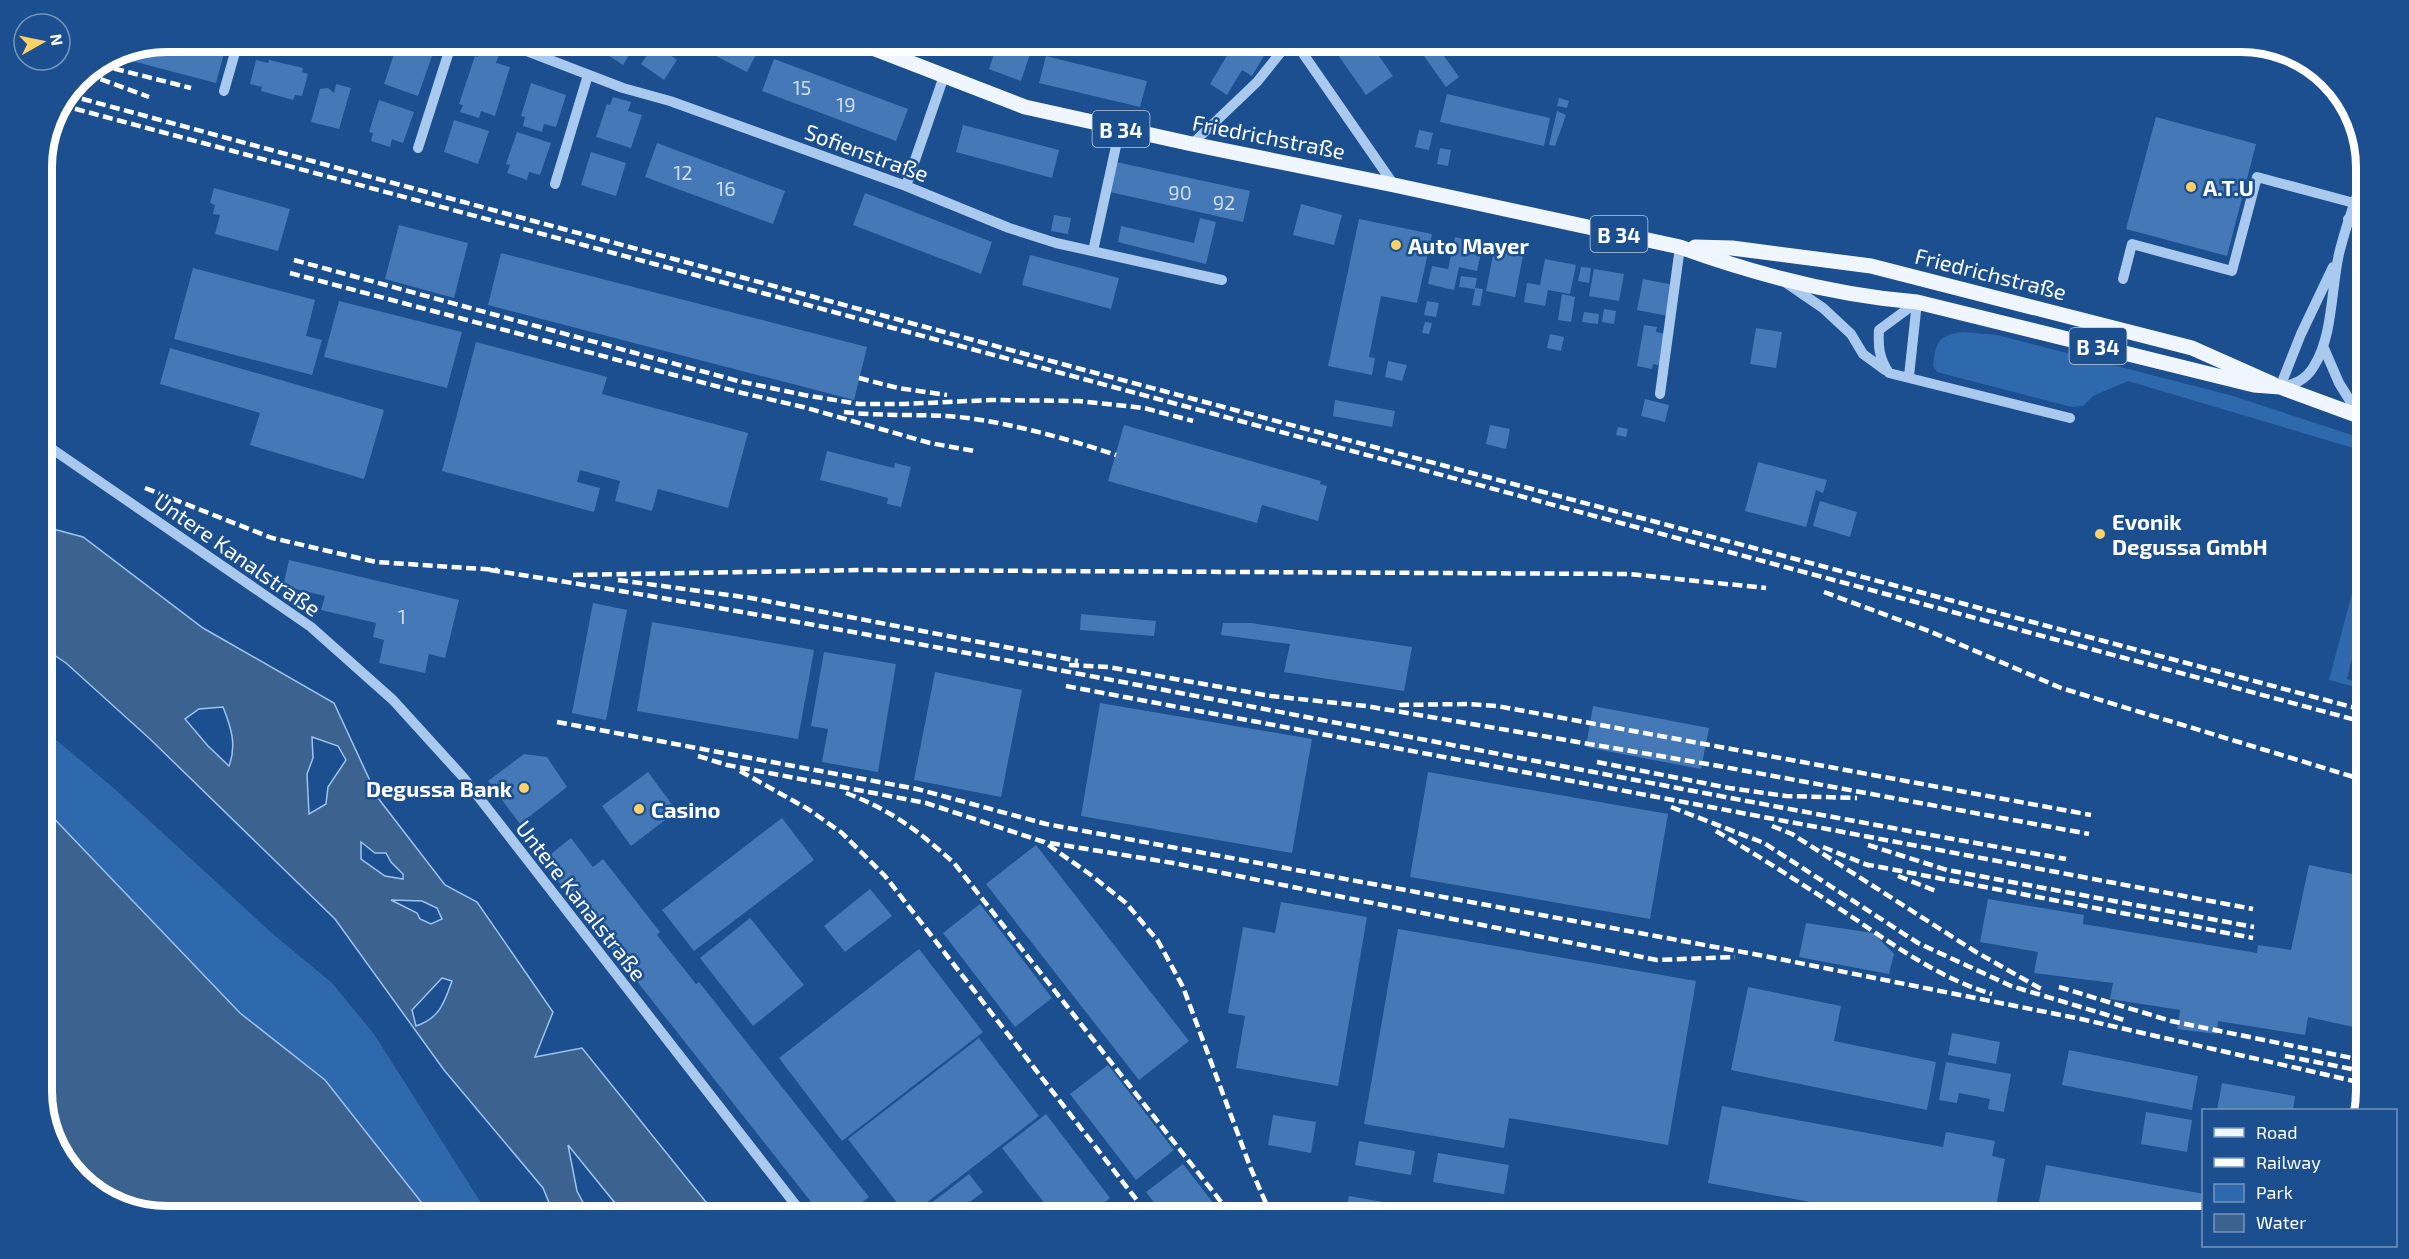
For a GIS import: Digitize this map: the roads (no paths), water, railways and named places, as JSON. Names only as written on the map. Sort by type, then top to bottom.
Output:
[{"type":"main road","name":"Friedrichstraße","points":[[882,52],[1025,107],[1192,144],[1394,184],[1680,247],[1726,264],[1780,279],[1866,298],[1917,302]]},
{"type":"main road","name":"Friedrichstraße","points":[[1680,247],[1732,248],[1871,266],[2192,348],[2280,387]]},
{"type":"main road","points":[[1901,274],[1917,302],[1953,286]]},
{"type":"main road","name":"B 34","points":[[1917,302],[2254,385],[2280,387],[2356,415]]},
{"type":"street","points":[[224,91],[235,52]]},
{"type":"street","points":[[418,148],[449,52]]},
{"type":"street","name":"Sofienstraße","points":[[529,52],[623,88],[670,101],[906,186],[1010,228],[1056,243],[1222,280]]},
{"type":"street","points":[[1192,144],[1257,82],[1281,52]]},
{"type":"street","points":[[1302,52],[1394,184]]},
{"type":"street","points":[[555,184],[588,75]]},
{"type":"street","points":[[906,186],[944,76]]},
{"type":"street","points":[[1094,251],[1120,128]]},
{"type":"street","points":[[2123,279],[2132,244],[2232,271],[2257,177],[2354,203]]},
{"type":"street","points":[[2280,387],[2305,378],[2315,366],[2323,346],[2339,256],[2348,219],[2356,199]]},
{"type":"street","points":[[2348,219],[2356,222]]},
{"type":"street","points":[[1660,394],[1680,247]]},
{"type":"street","points":[[2280,387],[2301,334],[2339,256]]},
{"type":"street","points":[[1780,279],[1823,308],[1851,334],[1863,354],[1889,373],[1909,376],[2070,418]]},
{"type":"street","points":[[1889,373],[1881,361],[1878,348],[1879,330],[1917,302]]},
{"type":"street","points":[[1909,376],[1917,302]]},
{"type":"street","points":[[2323,346],[2339,383],[2356,407]]},
{"type":"street","name":"Untere Kanalstraße","points":[[53,450],[311,627],[393,700],[463,777],[797,1207]]},
{"type":"water","points":[[53,529],[83,537],[203,628],[334,703],[378,798],[445,885],[477,902],[553,1012],[535,1057],[582,1048],[710,1207],[610,1207],[615,1203],[568,1145],[577,1191],[585,1207],[551,1207],[543,1188],[444,1070],[335,919],[150,739],[66,663],[53,654]],"holes":[[[223,707],[232,736],[233,751],[229,766],[185,719],[199,709]],[[312,737],[338,746],[346,760],[328,787],[326,804],[309,814],[307,774],[313,758]],[[361,842],[375,853],[386,853],[403,874],[403,879],[385,876],[361,859]],[[391,900],[422,901],[437,908],[442,919],[431,924],[420,919],[417,913]],[[442,978],[452,981],[440,1009],[431,1019],[416,1026],[412,1010]]]},
{"type":"water","points":[[53,818],[240,1013],[325,1080],[425,1207],[153,1206],[117,1195],[92,1178],[81,1167],[64,1142],[53,1099]]},
{"type":"railway","points":[[111,68],[191,88]]},
{"type":"railway","points":[[97,78],[149,97]]},
{"type":"railway","points":[[77,97],[1077,368],[2356,708]]},
{"type":"railway","points":[[70,107],[2356,720]]},
{"type":"railway","points":[[294,260],[738,381],[804,395],[859,404],[991,400],[1079,401],[1144,408],[1193,421]]},
{"type":"railway","points":[[290,273],[742,393],[803,407],[930,443],[974,451]]},
{"type":"railway","points":[[859,378],[898,388],[947,395]]},
{"type":"railway","points":[[844,412],[953,417],[987,421],[1043,433],[1116,455]]},
{"type":"railway","points":[[145,488],[272,538],[376,562],[498,570]]},
{"type":"railway","points":[[490,570],[902,641],[2066,859]]},
{"type":"railway","points":[[573,575],[861,570],[1628,574],[1766,588]]},
{"type":"railway","points":[[618,580],[751,598],[1078,661]]},
{"type":"railway","points":[[1824,592],[1929,631],[2061,688],[2356,778]]},
{"type":"railway","points":[[1069,665],[1108,667],[1271,696],[1366,706],[1719,766],[2089,834]]},
{"type":"railway","points":[[1066,686],[2253,909]]},
{"type":"railway","points":[[1399,705],[1497,706],[2091,815]]},
{"type":"railway","points":[[557,722],[917,789],[1046,824],[1759,955],[2081,1019],[2356,1082]]},
{"type":"railway","points":[[698,756],[727,765],[926,803],[1044,842],[1091,875],[1126,903],[1158,941],[1183,987],[1251,1169],[1268,1207]]},
{"type":"railway","points":[[1597,762],[1729,788],[1786,796],[1857,798]]},
{"type":"railway","points":[[740,771],[808,809],[842,833],[885,876],[1142,1207]]},
{"type":"railway","points":[[846,793],[904,822],[954,863],[1225,1207]]},
{"type":"railway","points":[[1671,807],[1764,843],[1918,943],[2011,986],[2124,1020]]},
{"type":"railway","points":[[1772,826],[1792,834],[1976,952],[2043,990]]},
{"type":"railway","points":[[1716,831],[1919,961],[1955,980],[1992,994]]},
{"type":"railway","points":[[1050,843],[1173,863],[1657,960],[1735,957]]},
{"type":"railway","points":[[1868,845],[1947,870],[2254,927]]},
{"type":"railway","points":[[1823,847],[1870,866]]},
{"type":"railway","points":[[1864,864],[2253,938]]},
{"type":"railway","points":[[1898,876],[1936,891]]},
{"type":"railway","points":[[2059,987],[2171,1021],[2356,1059]]},
{"type":"railway","points":[[2285,1056],[2356,1070]]},
{"type":"place","name":"A.T.U","points":[[2191,187]]},
{"type":"place","name":"Auto Mayer","points":[[1396,245]]},
{"type":"place","name":"Evonik Degussa GmbH","points":[[2100,534]]},
{"type":"place","name":"Degussa Bank","points":[[524,788]]},
{"type":"place","name":"Casino","points":[[639,809]]}]
